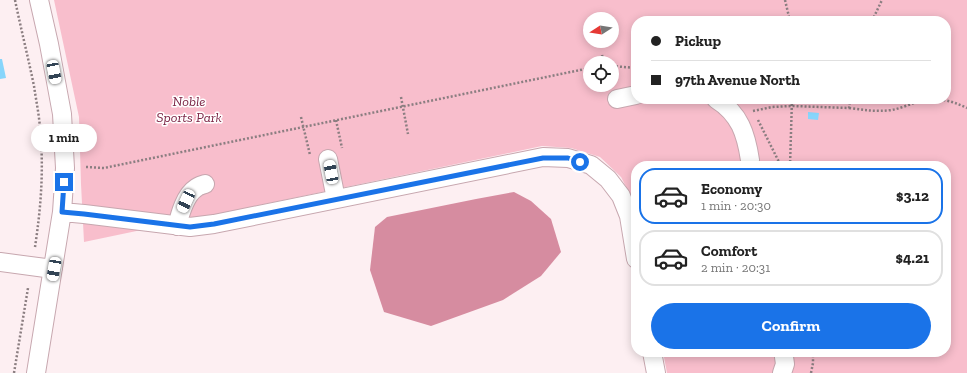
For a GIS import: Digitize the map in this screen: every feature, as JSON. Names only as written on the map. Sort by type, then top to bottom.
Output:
[{"type":"street","points":[[36,373],[54,269],[62,212],[65,168],[62,114],[39,0]]},
{"type":"street","points":[[617,99],[631,96]]},
{"type":"street","points":[[722,104],[731,111],[742,126],[746,137],[750,160]]},
{"type":"street","points":[[62,212],[190,227],[214,224],[543,158],[568,158],[591,165],[608,179],[621,196],[628,216],[631,232]]},
{"type":"street","points":[[328,159],[336,199]]},
{"type":"street","points":[[177,226],[191,192],[196,187],[205,184]]},
{"type":"street","points":[[0,262],[54,269]]},
{"type":"street","points":[[653,357],[656,373]]},
{"type":"path","points":[[15,0],[32,77],[40,127],[42,183],[35,247]]},
{"type":"path","points":[[785,0],[789,16]]},
{"type":"path","points":[[874,16],[882,0]]},
{"type":"path","points":[[619,67],[631,68]]},
{"type":"path","points":[[86,167],[104,168],[583,69]]},
{"type":"path","points":[[401,97],[408,134]]},
{"type":"path","points":[[951,102],[967,108]]},
{"type":"path","points":[[848,108],[849,104]]},
{"type":"path","points":[[749,107],[753,111],[772,107],[792,106],[848,108],[874,111],[893,110],[912,104]]},
{"type":"path","points":[[790,161],[792,106]]},
{"type":"path","points":[[301,117],[310,154]]},
{"type":"path","points":[[757,118],[778,161]]},
{"type":"path","points":[[336,120],[342,148]]},
{"type":"path","points":[[14,373],[28,288]]},
{"type":"path","points":[[810,373],[813,357]]},
{"type":"green space","name":"Noble Sports Park","points":[[54,0],[967,0],[967,373],[667,373],[664,357],[951,357],[951,161],[631,161],[631,196],[621,177],[600,157],[571,148],[542,146],[84,242],[79,117]]},
{"type":"shaded area","points":[[514,192],[531,201],[551,219],[561,252],[541,276],[503,300],[431,326],[384,312],[370,270],[375,227],[387,217]]},
{"type":"building","points":[[0,59],[2,59],[6,78],[0,79]]},
{"type":"building","points":[[808,112],[819,113],[818,120],[808,119]]},
{"type":"route","points":[[64,182],[62,212],[190,227],[214,224],[543,158],[568,158],[580,162]]}]
